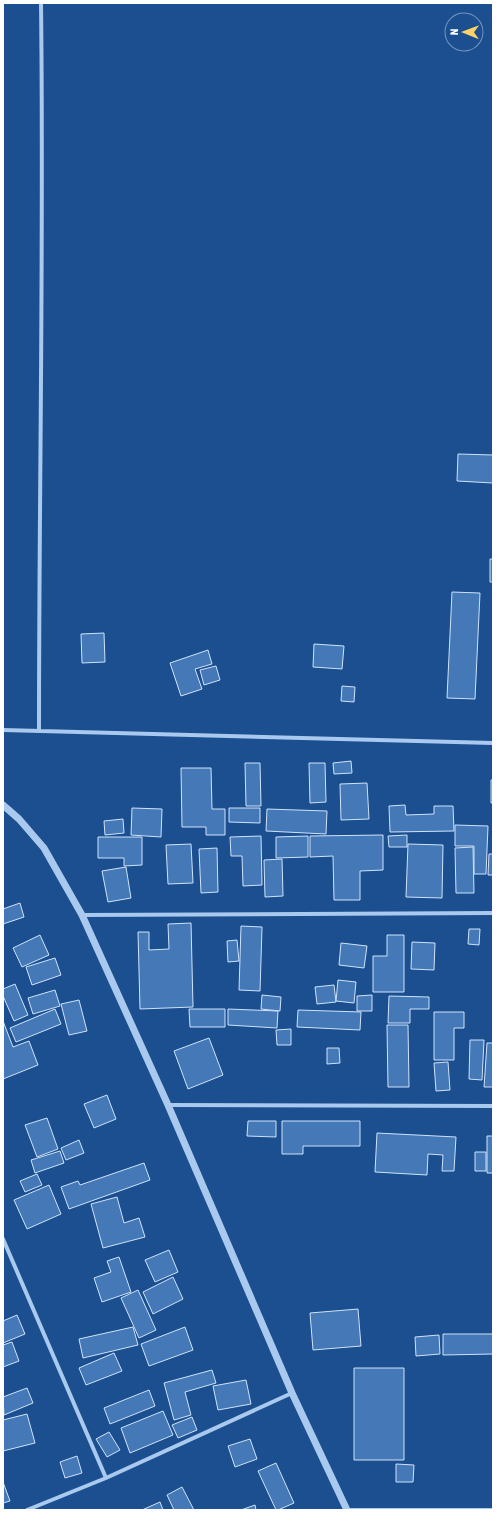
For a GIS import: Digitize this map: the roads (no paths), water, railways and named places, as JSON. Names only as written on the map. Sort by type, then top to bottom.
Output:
[{"type":"street","points":[[39,731],[43,125],[41,3]]},
{"type":"street","points":[[3,730],[493,742]]},
{"type":"street","points":[[3,805],[19,820],[44,848],[82,915],[168,1105],[292,1393],[347,1510],[493,1510]]},
{"type":"street","points":[[82,915],[493,913]]},
{"type":"street","points":[[168,1105],[493,1106]]},
{"type":"street","points":[[3,1239],[106,1478]]},
{"type":"street","points":[[27,1510],[106,1478],[292,1393]]}]
